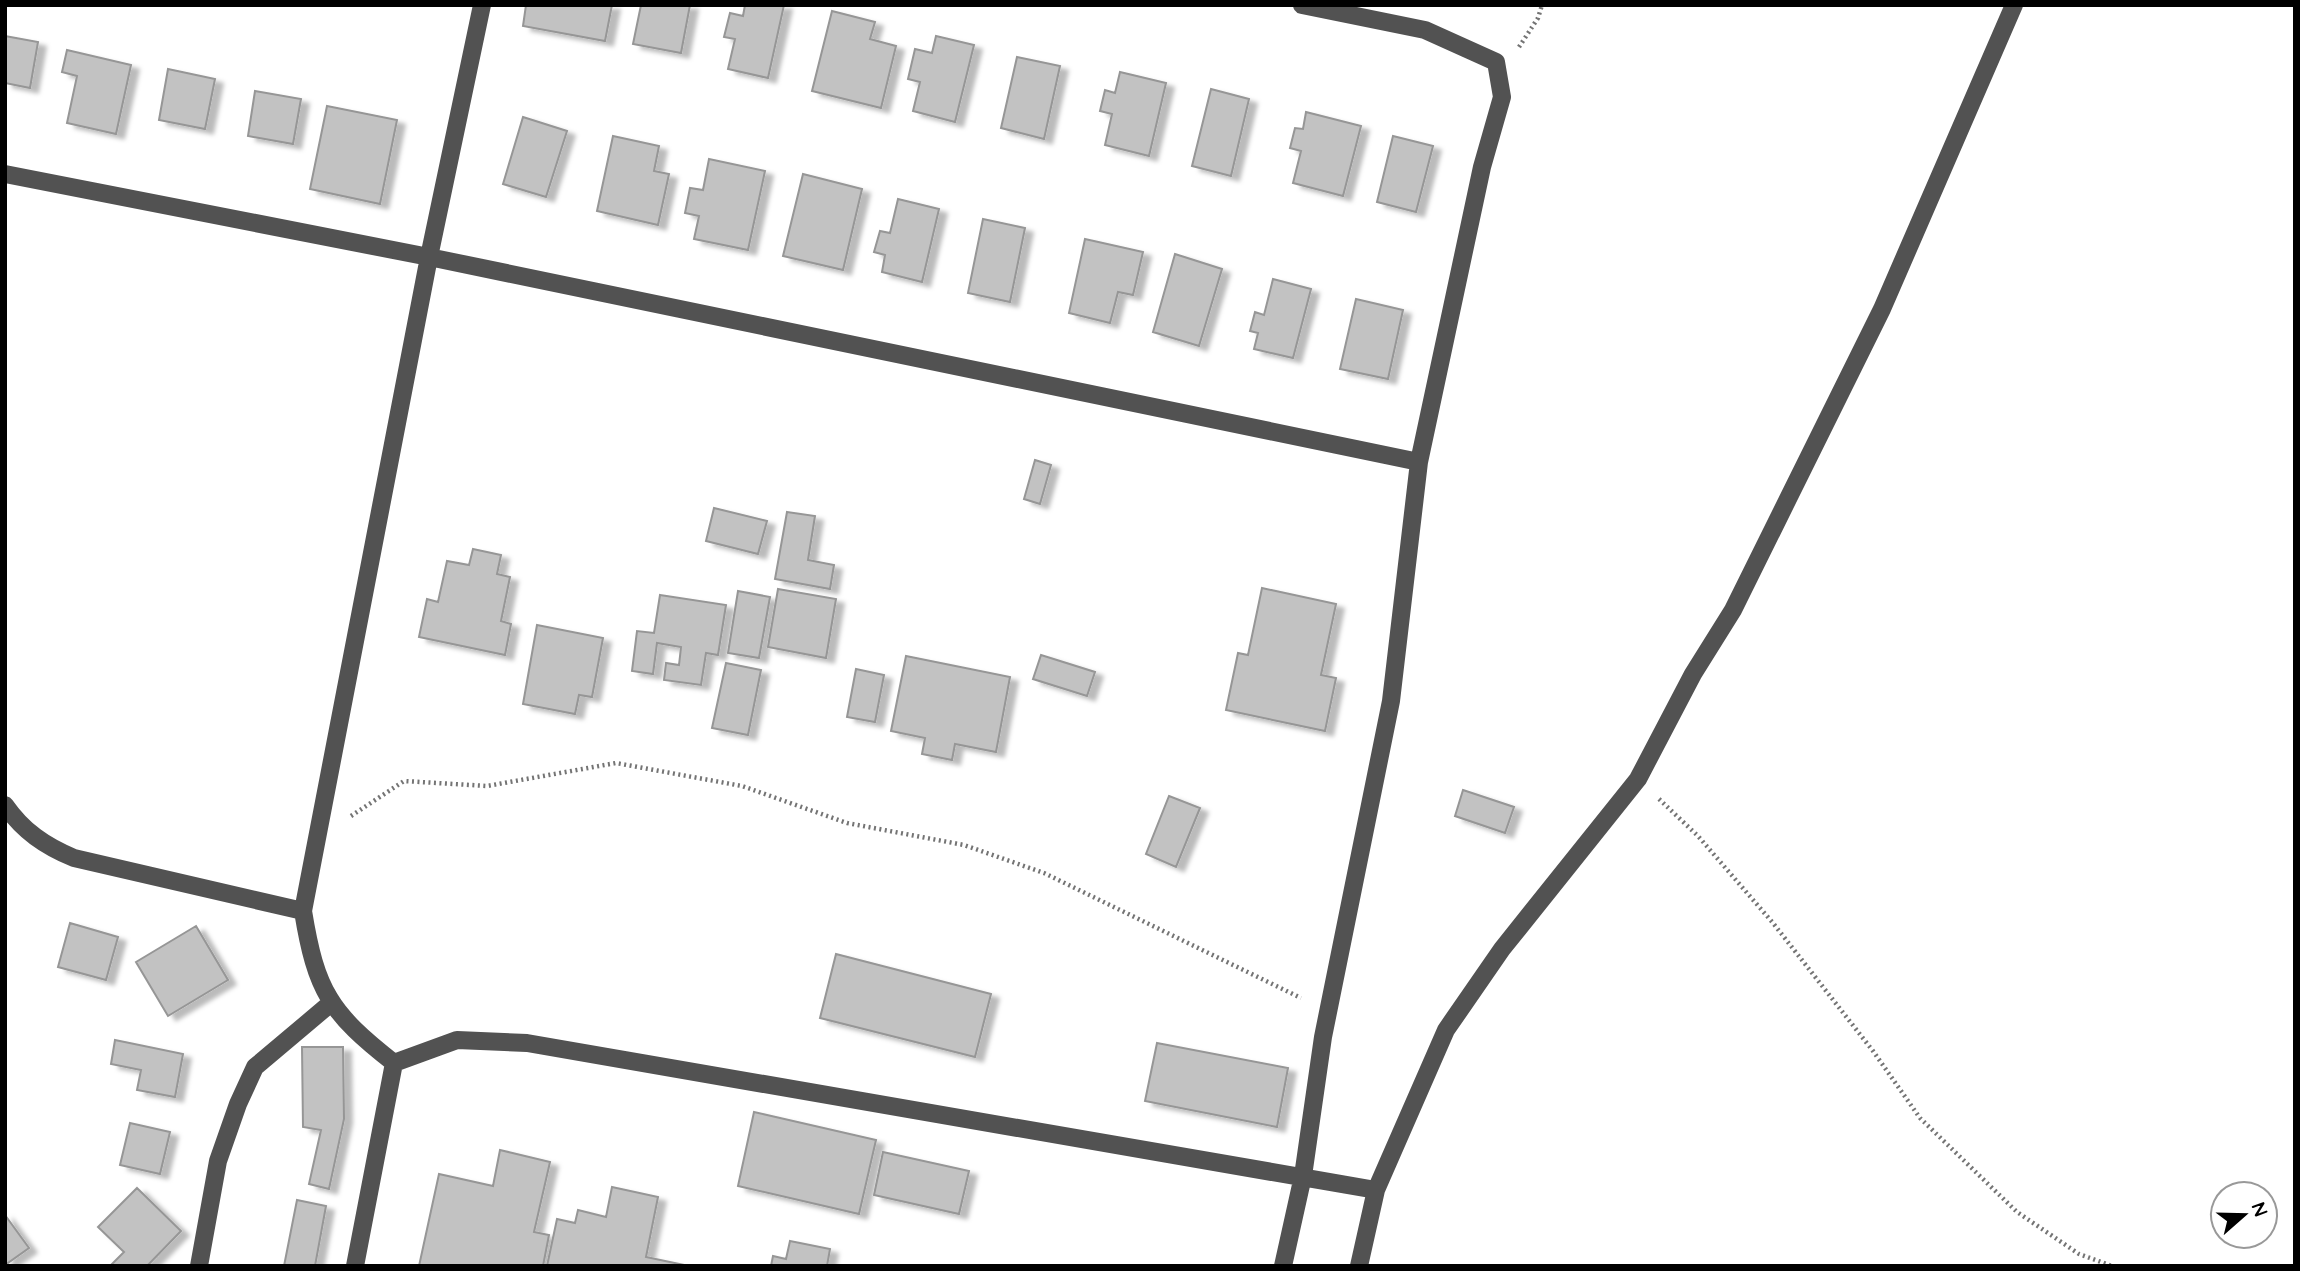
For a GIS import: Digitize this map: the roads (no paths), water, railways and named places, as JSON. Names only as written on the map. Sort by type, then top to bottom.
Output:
[{"type":"street","points":[[394,1063],[368,1042],[331,1003],[317,978],[303,911],[429,257],[482,5]]},
{"type":"street","points":[[1283,1266],[1303,1175],[1323,1037],[1391,701],[1419,462],[1482,167],[1502,97],[1496,62],[1425,30],[1301,5]]},
{"type":"street","points":[[1359,1266],[1376,1190],[1446,1030],[1502,950],[1638,779],[1693,674],[1734,611],[1829,422],[1882,309],[2014,5]]},
{"type":"street","points":[[5,174],[429,257],[1419,462]]},
{"type":"street","points":[[5,805],[18,823],[47,847],[74,858],[303,911]]},
{"type":"street","points":[[198,1266],[218,1161],[238,1104],[255,1067],[331,1003]]},
{"type":"street","points":[[394,1063],[457,1040],[527,1043],[1303,1175],[1376,1190]]},
{"type":"street","points":[[355,1266],[394,1063]]}]
